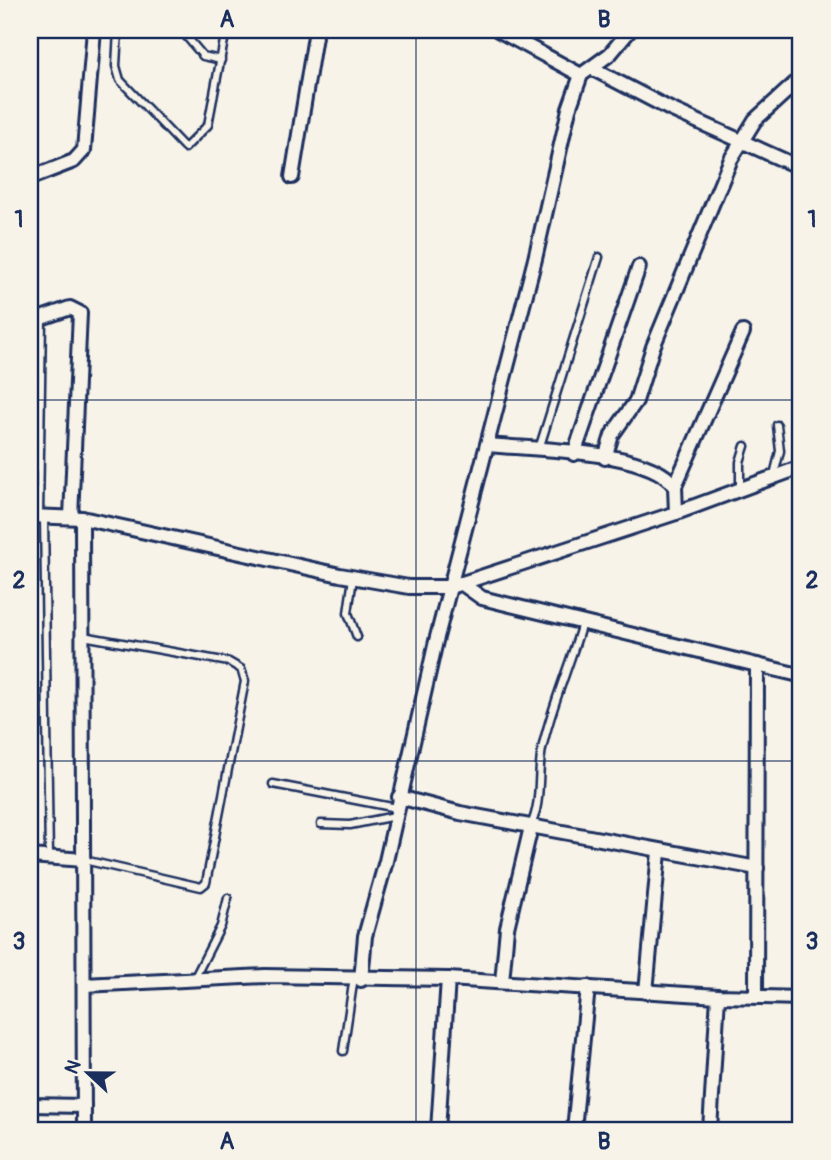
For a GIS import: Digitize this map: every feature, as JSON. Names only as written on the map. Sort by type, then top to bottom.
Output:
[{"type":"street","points":[[30,178],[74,162],[85,150],[94,30]]},
{"type":"street","points":[[292,177],[316,30]]},
{"type":"street","points":[[498,30],[581,75]]},
{"type":"street","points":[[358,979],[365,936],[456,585],[569,108],[581,75],[593,69],[630,30]]},
{"type":"street","points":[[593,69],[740,142],[801,168]]},
{"type":"street","points":[[605,458],[612,435],[636,401],[653,347],[740,142],[755,120],[801,78]]},
{"type":"street","points":[[574,454],[639,267]]},
{"type":"street","points":[[36,320],[70,308],[80,313],[77,517],[83,636],[84,1130]]},
{"type":"street","points":[[676,513],[675,486],[743,331]]},
{"type":"street","points":[[489,445],[605,458],[652,469],[675,486]]},
{"type":"street","points":[[38,516],[77,517],[353,578],[409,587],[456,585],[676,513],[801,467]]},
{"type":"street","points":[[456,585],[482,598],[795,674],[801,673]]},
{"type":"street","points":[[756,996],[757,665]]},
{"type":"street","points":[[397,807],[531,827],[757,868]]},
{"type":"street","points":[[502,982],[509,917],[531,827]]},
{"type":"street","points":[[646,992],[659,852]]},
{"type":"street","points":[[30,856],[84,860]]},
{"type":"street","points":[[84,985],[133,980],[265,976],[448,979],[718,996],[801,998]]},
{"type":"street","points":[[438,1130],[448,979]]},
{"type":"street","points":[[573,1130],[588,987]]},
{"type":"street","points":[[710,1130],[718,996]]},
{"type":"street","points":[[30,1105],[84,1106]]},
{"type":"lane","points":[[118,30],[116,66],[120,80],[182,147],[188,147],[208,125],[226,30]]},
{"type":"lane","points":[[181,30],[203,56],[220,60]]},
{"type":"lane","points":[[539,451],[599,257]]},
{"type":"lane","points":[[36,320],[38,516],[49,858]]},
{"type":"lane","points":[[774,477],[780,451],[777,425]]},
{"type":"lane","points":[[740,489],[739,472],[745,446]]},
{"type":"lane","points":[[353,578],[348,613],[357,638]]},
{"type":"lane","points":[[531,827],[538,805],[538,772],[547,730],[582,622]]},
{"type":"lane","points":[[83,636],[229,662],[241,669],[245,681],[206,883],[201,887],[84,860]]},
{"type":"lane","points":[[273,784],[397,807]]},
{"type":"lane","points":[[321,824],[350,825],[397,807]]},
{"type":"lane","points":[[193,980],[221,926],[228,898]]},
{"type":"lane","points":[[343,1051],[358,979]]}]
